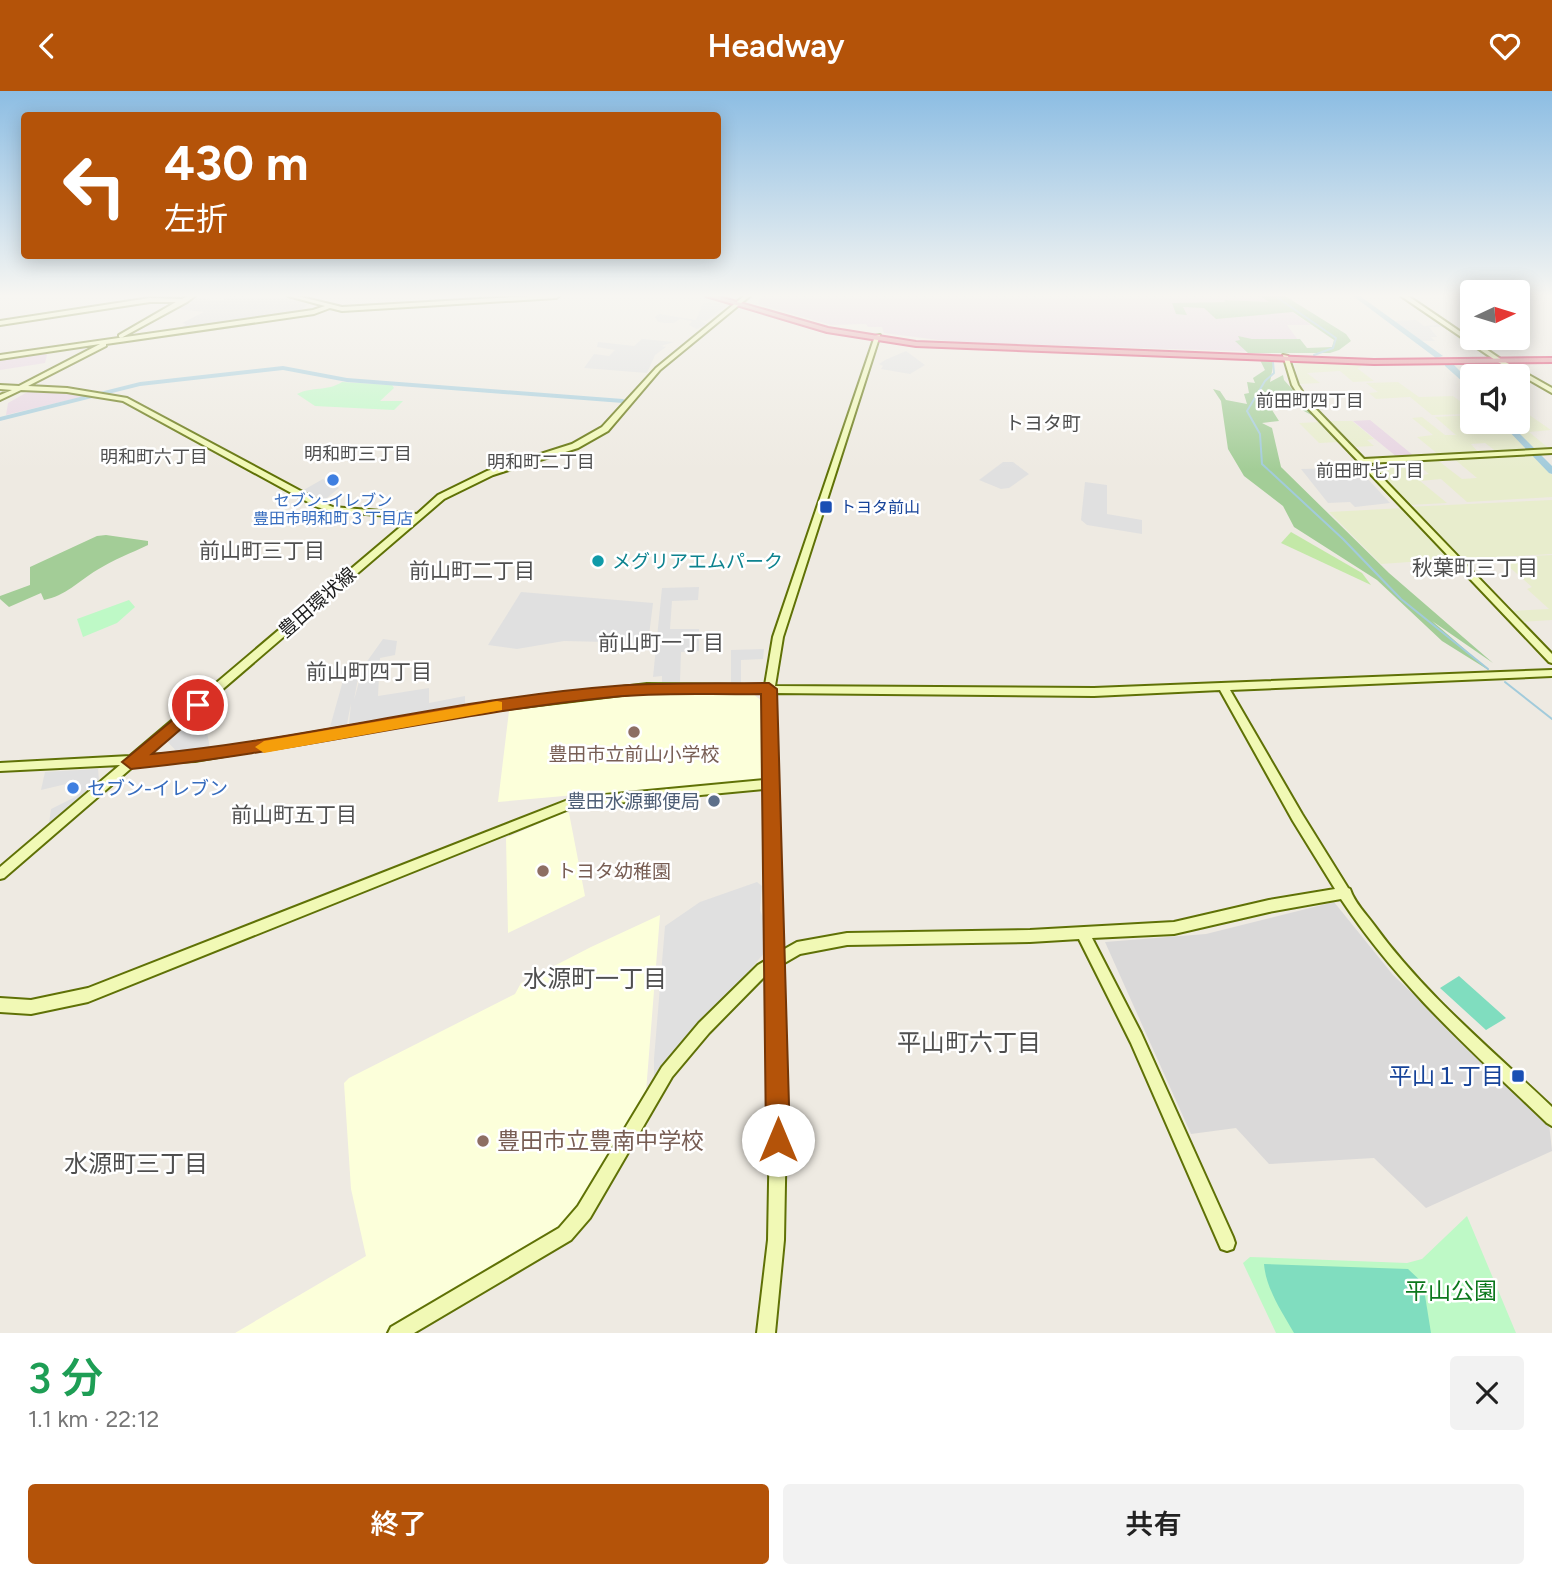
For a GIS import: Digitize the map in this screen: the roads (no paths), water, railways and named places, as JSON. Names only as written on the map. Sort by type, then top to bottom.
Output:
[{"type":"highway","points":[[1174,354],[1503,361],[1552,359]]},
{"type":"street","points":[[0,357],[21,354]]},
{"type":"street","points":[[0,398],[88,354]]},
{"type":"street","name":"豊田環状線","points":[[0,874],[417,516],[463,484],[585,441],[613,422],[656,373],[679,354]]},
{"type":"street","points":[[766,1333],[776,1240],[778,1127],[769,689],[778,636],[873,354]]},
{"type":"street","points":[[1492,354],[1552,391]]},
{"type":"street","points":[[1286,358],[1295,386],[1306,403],[1552,660]]},
{"type":"street","points":[[0,387],[96,393],[132,402],[320,505],[332,509],[417,516]]},
{"type":"street","points":[[1362,461],[1552,451]]},
{"type":"street","points":[[0,767],[131,762],[224,753],[481,708],[615,691],[769,689],[1094,692],[1552,673]]},
{"type":"street","points":[[1223,687],[1346,893],[1379,942],[1412,981],[1552,1118]]},
{"type":"street","points":[[0,1005],[31,1007],[88,995],[573,803],[770,784]]},
{"type":"street","points":[[397,1333],[565,1234],[584,1212],[640,1112],[667,1072],[704,1028],[773,960],[797,948],[836,939],[1083,934],[1189,927],[1269,906],[1346,893]]},
{"type":"street","points":[[1083,934],[1136,1038],[1227,1243]]},
{"type":"waterway","points":[[1273,362],[1274,373],[1265,381],[1247,411],[1260,434],[1262,464],[1343,539],[1401,599],[1488,669]]},
{"type":"waterway","points":[[1448,364],[1460,376]]},
{"type":"waterway","points":[[0,419],[140,384],[283,368],[347,380],[623,401]]},
{"type":"waterway","points":[[1516,434],[1552,471]]},
{"type":"waterway","points":[[1505,682],[1552,719]]},
{"type":"place","name":"セブン-イレブン 豊田市明和町３丁目店","points":[[333,480]]},
{"type":"place","name":"トヨタ前山","points":[[826,507]]},
{"type":"place","name":"メグリアエムパーク","points":[[598,561]]},
{"type":"place","name":"豊田市立前山小学校","points":[[634,732]]},
{"type":"place","name":"セブン-イレブン","points":[[73,788]]},
{"type":"place","name":"豊田水源郵便局","points":[[714,801]]},
{"type":"place","name":"トヨタ幼稚園","points":[[543,871]]},
{"type":"place","name":"平山１丁目","points":[[1518,1076]]},
{"type":"place","name":"豊田市立豊南中学校","points":[[483,1141]]},
{"type":"district","name":"前田町四丁目","points":[[1310,401]]},
{"type":"district","name":"トヨタ町","points":[[1043,423]]},
{"type":"district","name":"明和町三丁目","points":[[358,454]]},
{"type":"district","name":"明和町六丁目","points":[[154,457]]},
{"type":"district","name":"明和町二丁目","points":[[541,462]]},
{"type":"district","name":"前田町七丁目","points":[[1370,471]]},
{"type":"district","name":"前山町三丁目","points":[[262,551]]},
{"type":"district","name":"秋葉町三丁目","points":[[1475,568]]},
{"type":"district","name":"前山町二丁目","points":[[472,571]]},
{"type":"district","name":"前山町一丁目","points":[[661,643]]},
{"type":"district","name":"前山町四丁目","points":[[369,672]]},
{"type":"district","name":"前山町五丁目","points":[[294,815]]},
{"type":"district","name":"水源町一丁目","points":[[595,979]]},
{"type":"district","name":"平山町六丁目","points":[[969,1043]]},
{"type":"district","name":"水源町三丁目","points":[[136,1164]]},
{"type":"park label","name":"平山公園","points":[[1451,1291]]}]
